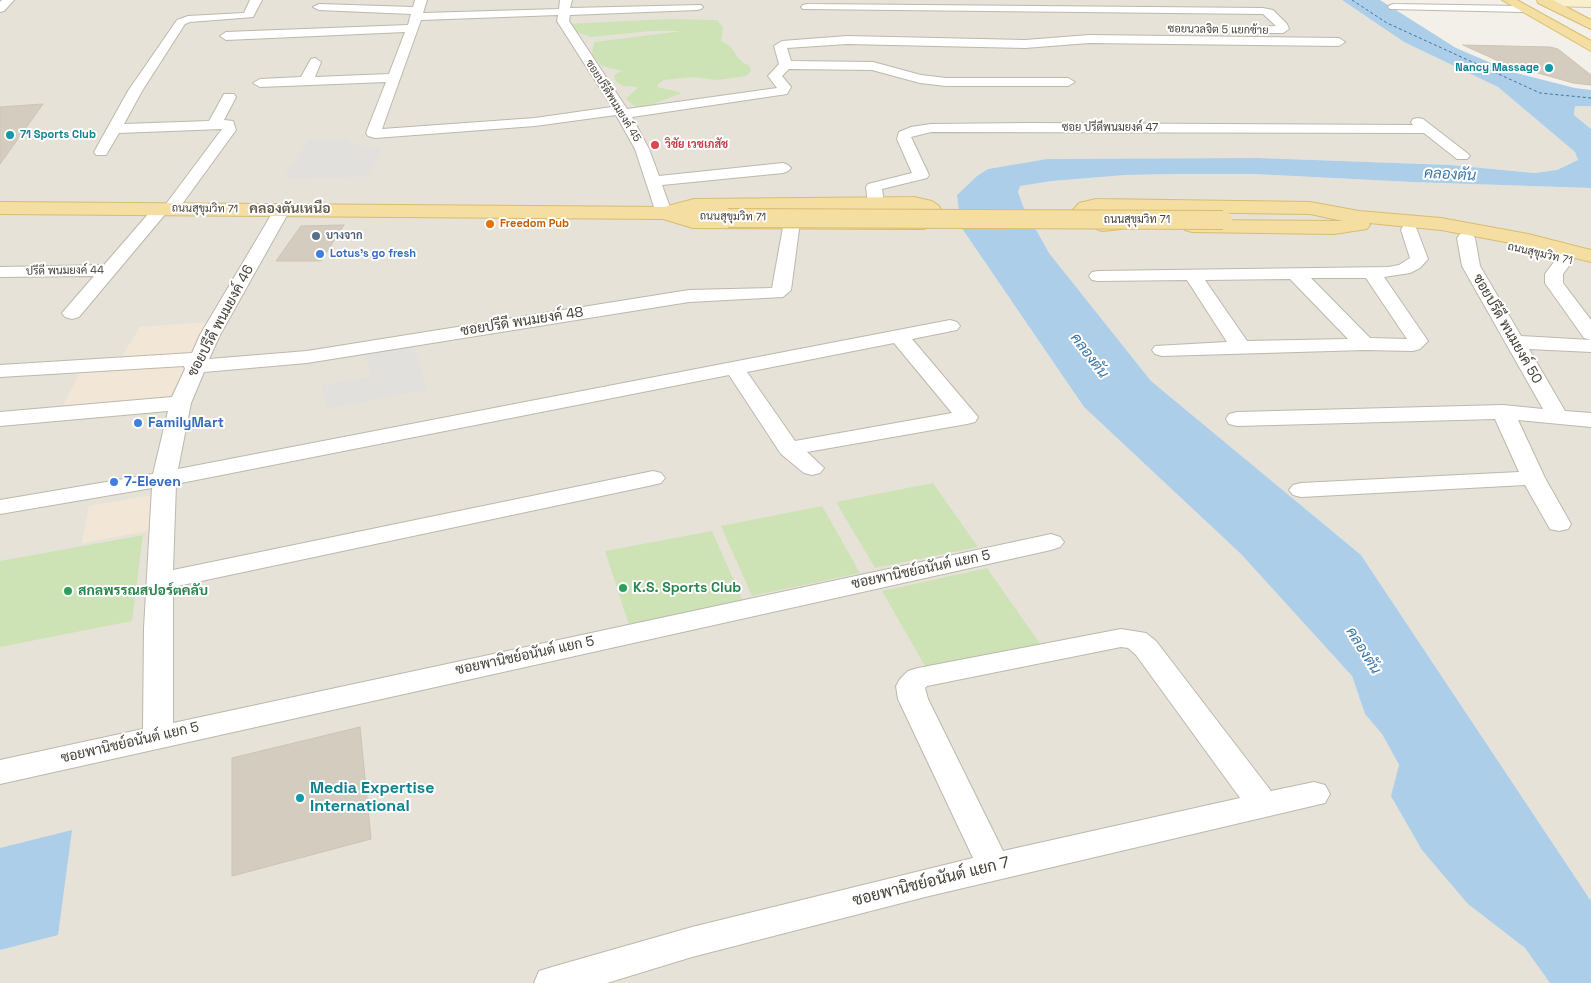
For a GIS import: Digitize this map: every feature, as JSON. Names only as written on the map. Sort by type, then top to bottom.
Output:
[{"type":"main road","points":[[1508,0],[1591,33]]},
{"type":"main road","points":[[1545,1],[1591,21]]},
{"type":"main road","points":[[1526,6],[1584,41],[1591,48]]},
{"type":"main road","points":[[1526,6],[1584,41]]},
{"type":"main road","points":[[1526,6],[1548,28],[1591,52]]},
{"type":"main road","points":[[1566,11],[1591,25]]},
{"type":"main road","points":[[914,203],[932,210],[934,216],[932,222],[923,223],[693,222],[672,213],[694,205],[914,203]]},
{"type":"main road","points":[[1096,205],[1290,208],[1340,212],[1358,220],[1334,228],[1102,225],[1090,221],[1085,217],[1083,210],[1086,207],[1096,205]]},
{"type":"main road","name":"ถนนสุขุมวิท 71","points":[[0,208],[506,210],[672,213],[699,217],[729,214],[1220,216],[1300,221],[1358,220],[1441,224],[1528,240],[1591,256]]},
{"type":"main road","name":"ถนนสุขุมวิท 71","points":[[1358,220],[1524,249],[1591,266]]},
{"type":"street","points":[[0,9],[8,0]]},
{"type":"street","points":[[1545,1],[1591,3]]},
{"type":"street","points":[[101,152],[135,91],[181,22],[245,16],[249,15],[254,4]]},
{"type":"street","points":[[807,7],[909,4]]},
{"type":"street","name":"ซอยนวลจิต 5 แยกซ้าย","points":[[909,4],[1263,11],[1269,12],[1283,26],[1283,29],[1274,30],[1162,29]]},
{"type":"street","points":[[319,6],[416,19]]},
{"type":"street","points":[[1394,6],[1526,6]]},
{"type":"street","points":[[225,42],[416,19],[564,11],[697,7]]},
{"type":"street","points":[[1566,11],[1591,10]]},
{"type":"street","name":"ซอยปรีดีพนมยงค์ 45","points":[[564,11],[642,149],[654,182],[672,213]]},
{"type":"street","points":[[416,19],[373,133],[376,135],[535,122],[782,91],[784,87],[775,76],[786,65],[873,66],[920,79],[946,82],[1068,82]]},
{"type":"street","points":[[786,65],[781,45],[847,40],[1025,44],[1089,39],[1339,42]]},
{"type":"street","points":[[306,81],[315,62]]},
{"type":"street","points":[[260,83],[395,78]]},
{"type":"street","points":[[115,129],[215,123],[229,97]]},
{"type":"street","name":"ปรีดี พนมยงค์ 44","points":[[0,272],[109,270],[167,208],[229,130],[228,124],[215,123]]},
{"type":"street","name":"ซอย ปรีดีพนมยงค์ 47","points":[[876,204],[874,187],[877,185],[921,175],[904,135],[910,130],[932,128],[1422,125],[1462,156]]},
{"type":"street","points":[[654,182],[783,168]]},
{"type":"street","name":"ซอยปรีดี พนมยงค์ 46","points":[[158,736],[158,628],[164,479],[180,403],[196,363],[282,210]]},
{"type":"street","name":"ซอยปรีดี พนมยงค์ 48","points":[[196,363],[307,357],[689,296],[776,293],[782,290],[792,222]]},
{"type":"street","points":[[1098,276],[1370,272],[1404,269],[1419,259],[1409,230]]},
{"type":"street","name":"ซอยปรีดี พนมยงค์ 50","points":[[1466,238],[1470,266],[1558,417]]},
{"type":"street","points":[[1565,259],[1554,274],[1554,283],[1591,334]]},
{"type":"street","points":[[72,313],[109,270]]},
{"type":"street","points":[[1162,350],[1365,344],[1413,345],[1418,341],[1370,272]]},
{"type":"street","points":[[1295,273],[1365,344]]},
{"type":"street","points":[[1192,274],[1242,348]]},
{"type":"street","points":[[0,507],[164,479],[950,326]]},
{"type":"street","points":[[789,449],[966,417],[900,336]]},
{"type":"street","points":[[1514,342],[1591,346]]},
{"type":"street","points":[[0,371],[196,363]]},
{"type":"street","points":[[735,369],[789,449],[812,468]]},
{"type":"street","points":[[0,420],[180,403]]},
{"type":"street","points":[[1503,412],[1534,478],[1559,524]]},
{"type":"street","points":[[1237,419],[1503,412],[1591,420]]},
{"type":"street","points":[[160,580],[653,478]]},
{"type":"street","points":[[1301,490],[1534,478]]},
{"type":"street","name":"ซอยพานิชย์อนันต์ แยก 5","points":[[0,772],[1051,542]]},
{"type":"street","points":[[994,866],[913,699],[910,686],[918,678],[1121,638],[1136,640],[1146,648],[1263,806]]},
{"type":"street","name":"ซอยพานิชย์อนันต์ แยก 7","points":[[552,983],[692,942],[994,866],[1314,794]]},
{"type":"shaded area","points":[[0,0],[1342,0],[1404,42],[1498,87],[1575,152],[1578,160],[1557,170],[1534,173],[1450,165],[1258,158],[1047,159],[988,169],[977,176],[957,195],[961,227],[1084,407],[1241,554],[1352,676],[1365,714],[1382,734],[1399,766],[1392,796],[1468,904],[1525,948],[1550,983],[0,983]]},
{"type":"shaded area","points":[[1575,106],[1591,106],[1591,129],[1574,115]]},
{"type":"shaded area","points":[[351,139],[349,145],[362,144],[363,147],[382,147],[367,177],[283,178],[309,140]]},
{"type":"shaded area","points":[[1254,174],[1591,188],[1591,901],[1361,555],[1151,381],[1049,253],[1023,206],[1018,192],[1020,186],[1052,181],[1125,175]]},
{"type":"shaded area","points":[[208,322],[192,354],[120,359],[140,327]]},
{"type":"shaded area","points":[[414,346],[427,390],[326,409],[322,385],[371,377],[366,354]]},
{"type":"shaded area","points":[[187,363],[169,398],[61,409],[81,371]]},
{"type":"shaded area","points":[[153,495],[148,531],[82,543],[89,506]]},
{"type":"green space","points":[[668,19],[717,20],[723,28],[721,41],[730,46],[740,60],[750,67],[751,71],[746,76],[717,80],[693,77],[664,80],[658,84],[658,87],[682,93],[651,105],[636,107],[626,99],[638,87],[623,86],[616,82],[614,75],[622,71],[602,66],[592,54],[594,42],[682,31],[651,31],[591,37],[574,31],[566,24]]},
{"type":"green space","points":[[933,483],[978,547],[875,568],[836,502]]},
{"type":"green space","points":[[822,506],[860,573],[752,596],[721,526]]},
{"type":"green space","points":[[712,531],[743,601],[629,625],[605,551]]},
{"type":"green space","name":"สกลพรรณสปอร์ตคลับ","points":[[143,535],[132,621],[0,647],[0,561]]},
{"type":"green space","points":[[987,568],[1041,645],[928,671],[882,591]]},
{"type":"water","name":"คลองตัน","points":[[1342,0],[1380,0],[1456,48],[1512,72],[1575,88],[1591,90],[1591,106],[1575,106],[1574,115],[1591,129],[1591,188],[1254,174],[1173,174],[1125,175],[1052,181],[1020,186],[1018,192],[1023,206],[1049,253],[1151,381],[1361,555],[1591,901],[1591,983],[1550,983],[1525,948],[1468,904],[1422,850],[1391,796],[1399,765],[1382,734],[1365,714],[1352,676],[1241,554],[1084,407],[961,227],[957,195],[977,176],[988,169],[1047,159],[1258,158],[1450,165],[1534,173],[1557,170],[1578,160],[1575,152],[1498,87],[1404,42]]},
{"type":"water","points":[[72,830],[58,935],[0,950],[0,848]]},
{"type":"building","name":"Nancy Massage","points":[[1463,45],[1550,47],[1558,49],[1591,75],[1591,85],[1573,83],[1503,63]]},
{"type":"building","name":"71 Sports Club","points":[[43,104],[0,164],[0,107]]},
{"type":"building","points":[[344,225],[321,261],[276,261],[301,226]]},
{"type":"building","name":"Media Expertise International","points":[[360,727],[371,839],[232,876],[232,758]]},
{"type":"ferry route","points":[[1352,0],[1387,23],[1540,93],[1591,98]]},
{"type":"place","name":"Nancy Massage","points":[[1549,68]]},
{"type":"place","name":"71 Sports Club","points":[[10,135]]},
{"type":"place","name":"วิชัย เวชเภสัช","points":[[655,145]]},
{"type":"place","name":"Freedom Pub","points":[[490,224]]},
{"type":"place","name":"บางจาก","points":[[316,236]]},
{"type":"place","name":"Lotus's go fresh","points":[[320,254]]},
{"type":"place","name":"FamilyMart","points":[[138,423]]},
{"type":"place","name":"7-Eleven","points":[[114,482]]},
{"type":"place","name":"K.S. Sports Club","points":[[623,588]]},
{"type":"place","name":"สกลพรรณสปอร์ตคลับ","points":[[68,591]]},
{"type":"place","name":"Media Expertise International","points":[[300,798]]},
{"type":"district","name":"คลองตันเหนือ","points":[[290,209]]}]
